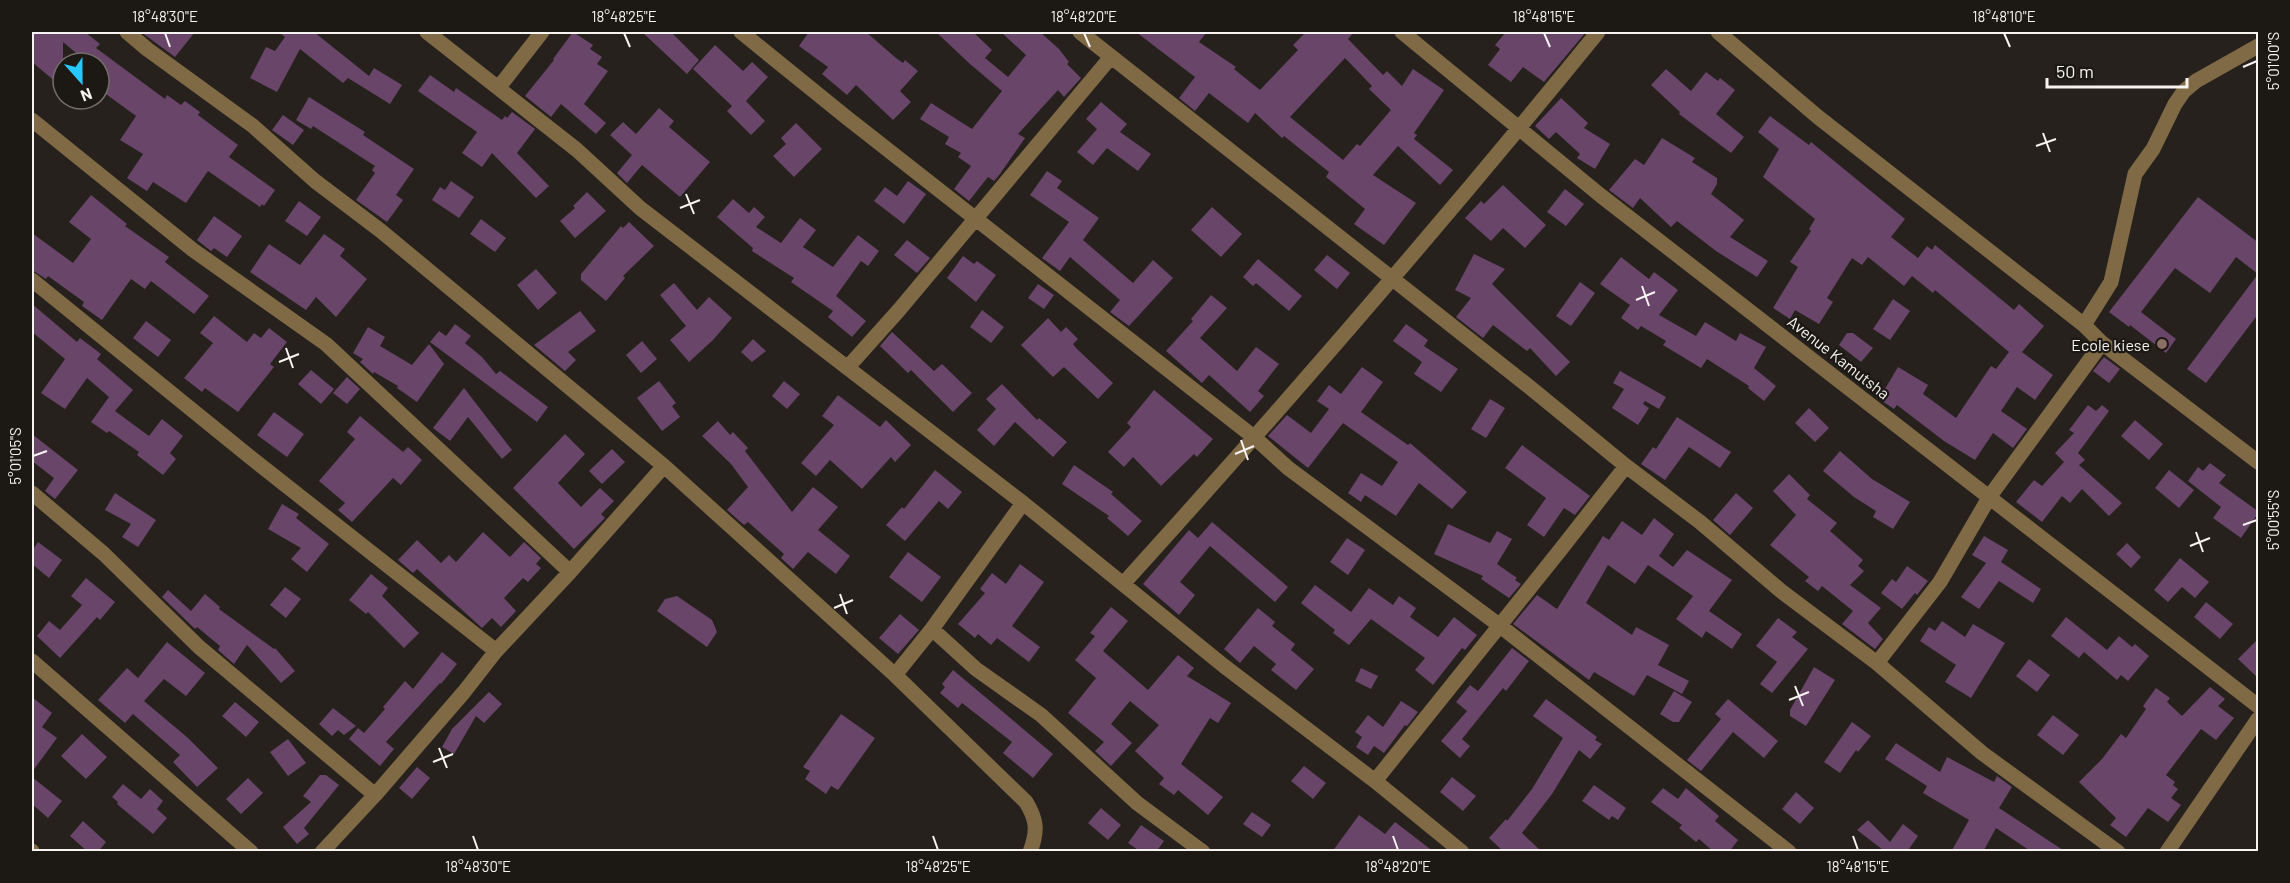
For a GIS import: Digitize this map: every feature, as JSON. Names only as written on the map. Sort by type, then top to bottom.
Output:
[{"type":"street","points":[[127,32],[253,126],[315,181],[381,231],[664,466],[895,675],[1026,802],[1036,817],[1035,839],[1030,852]]},
{"type":"street","points":[[427,32],[577,150],[640,208],[1023,503],[1224,666],[1375,781],[1462,852]]},
{"type":"street","points":[[499,87],[542,32]]},
{"type":"street","points":[[741,32],[1255,438],[1288,468],[1499,625],[1789,852]]},
{"type":"street","points":[[1080,32],[1700,522],[1781,591],[1876,663],[1982,753],[2118,852]]},
{"type":"street","name":"Avenue Kamutsha","points":[[1402,32],[1600,195],[2259,706]]},
{"type":"street","points":[[1123,584],[1255,438],[1393,279],[1520,129],[1598,32]]},
{"type":"street","points":[[1718,32],[1818,117],[2084,325],[2102,343],[2259,462]]},
{"type":"street","points":[[2084,325],[2111,282],[2135,174],[2153,149],[2175,104],[2184,91],[2196,81],[2259,46]]},
{"type":"street","points":[[848,367],[899,310],[1111,57]]},
{"type":"street","points":[[32,120],[193,250],[326,344],[570,572]]},
{"type":"street","points":[[32,280],[250,457],[496,651]]},
{"type":"street","points":[[1876,663],[1940,582],[1990,496],[2102,343]]},
{"type":"street","points":[[1375,781],[1626,465]]},
{"type":"street","points":[[322,852],[375,795],[464,692],[496,651],[664,466]]},
{"type":"street","points":[[32,493],[104,554],[199,647],[375,795]]},
{"type":"street","points":[[895,675],[932,629],[1023,503]]},
{"type":"street","points":[[932,629],[976,669],[1041,715],[1137,803],[1203,852]]},
{"type":"street","points":[[32,661],[251,852]]},
{"type":"street","points":[[2167,852],[2259,719]]},
{"type":"building","points":[[32,32],[85,32],[100,44],[96,48],[100,51],[74,51],[63,42],[63,51],[51,51],[51,78],[32,62]]},
{"type":"building","points":[[141,32],[195,32],[175,57]]},
{"type":"building","points":[[278,32],[314,32],[369,76],[374,68],[402,85],[390,104],[348,78],[343,83],[300,49],[277,92],[250,78],[266,47],[275,51],[285,37]]},
{"type":"building","points":[[573,32],[593,45],[590,49],[602,57],[597,64],[608,71],[584,104],[606,123],[596,134],[561,104],[551,117],[525,96]]},
{"type":"building","points":[[642,32],[671,32],[699,60],[687,74]]},
{"type":"building","points":[[809,32],[866,32],[896,58],[903,63],[905,60],[918,71],[900,91],[911,102],[893,120],[856,85],[847,95],[822,74],[828,67],[799,46]]},
{"type":"building","points":[[936,32],[973,32],[992,50],[985,58],[1008,77],[1026,55],[1001,32],[1040,32],[1059,49],[1069,62],[1067,64],[1081,78],[1064,97],[1058,90],[1018,134],[1025,138],[1000,174],[994,181],[988,177],[969,201],[954,189],[971,166],[958,157],[961,153],[945,144],[949,137],[920,119],[931,103],[972,129],[1002,91]]},
{"type":"building","points":[[1136,32],[1207,32],[1199,42],[1236,67],[1234,69],[1260,90],[1298,50],[1293,45],[1306,32],[1354,32],[1348,39],[1383,75],[1387,71],[1402,86],[1413,69],[1444,90],[1414,133],[1417,135],[1414,139],[1453,170],[1440,185],[1398,146],[1373,175],[1416,203],[1384,245],[1354,224],[1365,209],[1326,177],[1329,172],[1284,136],[1282,138],[1255,113],[1248,123],[1209,93],[1195,111],[1179,98],[1195,77]],"holes":[[[1345,58],[1372,86],[1369,89],[1391,110],[1360,146],[1357,144],[1343,160],[1290,117]]]},
{"type":"building","points":[[1506,32],[1586,32],[1544,82],[1523,67],[1511,82],[1488,65],[1500,49],[1495,45]]},
{"type":"building","points":[[715,45],[743,71],[752,62],[768,77],[746,101],[765,121],[751,135],[727,111],[732,106],[693,69]]},
{"type":"building","points":[[111,59],[165,99],[167,95],[181,105],[185,101],[200,112],[198,115],[238,145],[229,157],[275,190],[264,206],[262,204],[260,207],[208,171],[186,203],[153,182],[147,191],[127,178],[143,154],[120,140],[136,116],[111,98]]},
{"type":"building","points":[[1666,69],[1691,91],[1706,72],[1718,81],[1720,78],[1735,90],[1716,114],[1744,137],[1731,153],[1679,114],[1680,112],[1651,85]]},
{"type":"building","points":[[430,75],[454,92],[456,88],[502,120],[512,112],[535,129],[517,153],[549,186],[536,198],[492,153],[482,167],[462,153],[477,132],[418,91]]},
{"type":"building","points":[[309,97],[365,132],[363,135],[414,169],[396,195],[403,200],[387,222],[356,200],[375,173],[372,170],[375,166],[313,126],[311,129],[296,120]]},
{"type":"building","points":[[1561,98],[1588,123],[1584,128],[1610,144],[1595,169],[1577,158],[1580,154],[1556,132],[1549,139],[1535,126]]},
{"type":"building","points":[[1101,102],[1127,124],[1120,132],[1151,154],[1138,171],[1107,148],[1093,165],[1077,152],[1097,129],[1086,119]]},
{"type":"building","points":[[659,108],[674,121],[669,127],[710,162],[680,197],[642,165],[627,183],[617,173],[632,155],[610,135],[623,122],[636,134]]},
{"type":"building","points":[[283,115],[304,130],[293,145],[272,130]]},
{"type":"building","points":[[1770,116],[1809,145],[1811,142],[1905,219],[1891,237],[1918,258],[1927,246],[1932,250],[1935,245],[2014,310],[2019,304],[2044,326],[2022,352],[2053,375],[2035,400],[2017,387],[2001,411],[2027,429],[2013,448],[1993,433],[1975,460],[1944,441],[1897,405],[1894,409],[1879,399],[1898,367],[1928,385],[1923,394],[1956,418],[1991,366],[1996,369],[2009,352],[1935,290],[1933,293],[1912,276],[1904,286],[1868,257],[1862,265],[1852,258],[1827,298],[1833,302],[1819,324],[1795,310],[1790,319],[1773,308],[1798,267],[1790,262],[1811,231],[1809,229],[1815,219],[1763,177],[1779,149],[1758,132]]},
{"type":"building","points":[[796,123],[822,149],[794,177],[773,156],[786,144],[781,138]]},
{"type":"building","points":[[1662,138],[1695,158],[1692,162],[1717,178],[1717,184],[1711,194],[1744,220],[1730,237],[1768,261],[1757,277],[1716,251],[1677,221],[1671,227],[1640,198],[1633,208],[1609,190],[1635,159],[1644,165]]},
{"type":"building","points":[[1047,171],[1062,181],[1057,188],[1099,218],[1083,240],[1133,283],[1153,260],[1173,278],[1129,326],[1110,312],[1120,300],[1070,257],[1060,271],[1042,258],[1069,222],[1030,195]]},
{"type":"building","points":[[451,181],[474,197],[459,218],[432,200],[440,187],[445,190]]},
{"type":"building","points":[[908,181],[926,194],[904,224],[874,201],[885,187],[897,196]]},
{"type":"building","points":[[1503,185],[1546,225],[1525,248],[1503,228],[1491,241],[1465,218],[1481,201],[1484,204]]},
{"type":"building","points":[[1565,189],[1584,204],[1566,226],[1547,212]]},
{"type":"building","points":[[587,192],[606,211],[575,238],[560,221],[575,208],[573,206]]},
{"type":"building","points":[[91,195],[127,224],[125,226],[169,257],[165,262],[209,296],[194,314],[151,281],[145,289],[131,279],[102,320],[82,306],[84,302],[48,276],[46,279],[32,270],[32,233],[73,263],[91,239],[69,222]]},
{"type":"building","points":[[2198,197],[2259,243],[2259,313],[2206,383],[2187,369],[2258,274],[2236,257],[2210,293],[2175,268],[2141,312],[2176,339],[2166,353],[2109,312]]},
{"type":"building","points":[[733,199],[749,213],[754,207],[765,217],[756,227],[781,243],[800,218],[816,230],[803,247],[833,267],[858,235],[879,251],[868,266],[861,261],[836,296],[866,321],[852,337],[828,317],[833,311],[791,282],[794,278],[752,251],[753,248],[717,217]]},
{"type":"building","points":[[299,201],[321,217],[307,236],[285,221]]},
{"type":"building","points":[[1212,207],[1242,234],[1221,257],[1191,230]]},
{"type":"building","points":[[214,216],[242,236],[227,257],[214,248],[211,251],[197,240]]},
{"type":"building","points":[[481,219],[506,238],[495,252],[470,234]]},
{"type":"building","points":[[629,222],[654,246],[623,276],[625,278],[606,301],[581,280],[581,274],[621,226],[623,228]]},
{"type":"building","points":[[324,234],[345,249],[340,256],[367,279],[336,317],[316,297],[306,310],[250,272],[269,244],[300,265]]},
{"type":"building","points":[[907,240],[930,258],[917,273],[894,255]]},
{"type":"building","points":[[1474,254],[1505,269],[1492,284],[1570,362],[1556,376],[1530,348],[1527,351],[1493,325],[1483,338],[1456,317],[1471,298],[1455,290]]},
{"type":"building","points":[[1327,255],[1350,273],[1337,289],[1314,270]]},
{"type":"building","points":[[963,256],[974,264],[977,261],[996,275],[976,302],[947,278]]},
{"type":"building","points":[[1621,257],[1649,279],[1654,272],[1678,290],[1659,315],[1696,336],[1705,322],[1736,341],[1740,333],[1766,347],[1754,368],[1776,386],[1764,401],[1748,388],[1749,386],[1707,359],[1701,368],[1663,345],[1666,341],[1641,326],[1638,330],[1621,318],[1630,305],[1600,284]]},
{"type":"building","points":[[1258,259],[1302,296],[1289,311],[1256,283],[1253,286],[1243,277]]},
{"type":"building","points":[[536,269],[557,293],[538,310],[517,285]]},
{"type":"building","points":[[1580,282],[1595,293],[1571,326],[1556,316]]},
{"type":"building","points":[[674,283],[697,310],[709,297],[732,318],[689,362],[670,340],[686,326],[660,295]]},
{"type":"building","points":[[1038,284],[1054,295],[1044,309],[1028,298]]},
{"type":"building","points":[[1211,295],[1227,308],[1200,338],[1237,371],[1256,347],[1279,364],[1258,391],[1264,396],[1250,412],[1209,375],[1202,383],[1166,351],[1193,321],[1191,319]]},
{"type":"building","points":[[1893,299],[1910,311],[1890,340],[1873,329]]},
{"type":"building","points":[[32,304],[77,342],[80,338],[101,354],[97,359],[133,390],[115,411],[149,436],[162,419],[183,436],[170,453],[176,459],[163,475],[137,455],[139,452],[109,431],[107,433],[91,422],[109,397],[87,378],[65,409],[41,393],[65,359],[32,332]]},
{"type":"building","points":[[982,310],[1004,327],[991,343],[970,327]]},
{"type":"building","points":[[580,311],[596,331],[568,352],[576,360],[565,371],[534,345]]},
{"type":"building","points":[[214,316],[247,342],[254,333],[261,338],[269,328],[287,342],[270,364],[274,367],[238,412],[205,388],[202,392],[184,378],[213,343],[200,333]]},
{"type":"building","points":[[1048,318],[1061,332],[1066,327],[1078,339],[1073,344],[1076,348],[1113,383],[1098,399],[1064,367],[1053,377],[1021,345]]},
{"type":"building","points":[[146,321],[171,340],[158,357],[133,338]]},
{"type":"building","points":[[455,324],[471,336],[465,343],[482,357],[496,374],[500,371],[548,407],[537,422],[430,342],[439,331],[446,336]]},
{"type":"building","points":[[1406,324],[1428,340],[1424,346],[1458,369],[1441,392],[1414,374],[1422,362],[1393,341]]},
{"type":"building","points":[[368,327],[385,337],[380,346],[412,365],[429,344],[444,364],[417,402],[397,388],[398,386],[374,372],[373,374],[360,362],[363,359],[353,353]]},
{"type":"building","points":[[892,332],[934,371],[942,364],[972,393],[953,412],[911,370],[908,373],[880,346]]},
{"type":"building","points":[[1847,333],[1853,333],[1873,348],[1861,362],[1839,345]]},
{"type":"building","points":[[753,339],[766,351],[752,362],[741,352]]},
{"type":"building","points":[[642,341],[657,359],[641,373],[626,355]]},
{"type":"building","points":[[2104,357],[2120,369],[2109,383],[2093,371]]},
{"type":"building","points":[[1362,367],[1383,382],[1361,412],[1408,445],[1410,443],[1467,492],[1452,509],[1419,483],[1396,516],[1365,495],[1361,502],[1348,493],[1361,473],[1382,486],[1398,462],[1343,423],[1308,468],[1268,436],[1287,415],[1311,433],[1329,409],[1317,401],[1329,385],[1341,394]]},
{"type":"building","points":[[311,370],[334,389],[321,404],[298,384]]},
{"type":"building","points":[[1620,371],[1666,397],[1659,409],[1645,401],[1643,404],[1649,408],[1638,425],[1612,408],[1624,389],[1613,383]]},
{"type":"building","points":[[347,377],[360,389],[347,404],[333,393]]},
{"type":"building","points":[[659,381],[676,403],[672,406],[680,417],[662,431],[637,398]]},
{"type":"building","points":[[784,381],[800,394],[787,409],[772,396]]},
{"type":"building","points":[[1002,384],[1037,420],[1039,418],[1067,442],[1053,457],[1015,422],[994,446],[977,430],[996,409],[986,399]]},
{"type":"building","points":[[464,388],[512,450],[502,459],[468,417],[450,441],[433,428]]},
{"type":"building","points":[[1154,390],[1213,439],[1197,457],[1194,454],[1161,486],[1133,457],[1124,467],[1108,452],[1131,427],[1127,423]]},
{"type":"building","points":[[838,395],[880,427],[886,420],[911,445],[895,462],[891,457],[862,489],[830,460],[816,476],[801,463],[834,425],[822,416]]},
{"type":"building","points":[[1490,399],[1505,408],[1486,438],[1471,429]]},
{"type":"building","points":[[2088,405],[2096,411],[2102,405],[2109,411],[2078,453],[2085,460],[2079,465],[2122,503],[2109,516],[2082,489],[2070,503],[2062,496],[2042,522],[2016,502],[2034,480],[2042,486],[2064,462],[2055,453],[2074,433],[2069,430]]},
{"type":"building","points":[[1809,408],[1829,428],[1815,442],[1795,423]]},
{"type":"building","points":[[274,412],[304,434],[287,457],[257,435]]},
{"type":"building","points":[[360,416],[403,452],[408,447],[422,460],[401,485],[393,478],[352,522],[338,510],[345,503],[319,481],[355,439],[347,432]]},
{"type":"building","points":[[1677,417],[1731,452],[1720,468],[1689,447],[1665,480],[1641,464],[1653,447],[1656,449]]},
{"type":"building","points":[[2135,420],[2163,444],[2149,460],[2121,436]]},
{"type":"building","points":[[718,421],[730,435],[733,432],[748,448],[745,451],[792,512],[813,487],[838,507],[818,530],[850,556],[836,574],[808,552],[793,569],[781,558],[784,554],[748,522],[744,525],[727,510],[748,487],[731,464],[702,436]]},
{"type":"building","points":[[32,434],[78,470],[55,499],[45,491],[54,478],[32,461]]},
{"type":"building","points":[[565,434],[585,454],[558,483],[581,507],[600,488],[614,501],[601,514],[605,518],[574,549],[513,488]]},
{"type":"building","points":[[1522,445],[1590,496],[1575,515],[1564,508],[1544,537],[1527,525],[1546,498],[1505,468]]},
{"type":"building","points":[[612,449],[625,462],[602,484],[589,471]]},
{"type":"building","points":[[1840,451],[1872,479],[1910,502],[1893,529],[1873,517],[1876,511],[1854,497],[1823,471]]},
{"type":"building","points":[[2210,463],[2226,475],[2219,483],[2259,512],[2241,538],[2213,518],[2221,507],[2188,481],[2198,467],[2203,471]]},
{"type":"building","points":[[1074,465],[1113,492],[1111,494],[1142,521],[1128,536],[1107,518],[1109,516],[1062,484]]},
{"type":"building","points":[[935,470],[962,492],[948,509],[939,501],[905,541],[886,525],[902,507],[904,509]]},
{"type":"building","points":[[2169,470],[2194,490],[2179,508],[2155,488]]},
{"type":"building","points":[[1789,474],[1810,495],[1807,499],[1837,523],[1830,531],[1863,560],[1858,566],[1864,571],[1850,585],[1881,608],[1868,623],[1883,639],[1875,649],[1842,624],[1853,611],[1822,586],[1818,591],[1805,581],[1809,577],[1770,545],[1796,515],[1773,491]]},
{"type":"building","points":[[115,493],[156,520],[138,547],[122,537],[131,524],[105,510]]},
{"type":"building","points":[[1736,493],[1753,508],[1730,535],[1713,520]]},
{"type":"building","points":[[282,504],[299,514],[296,518],[329,544],[307,572],[291,559],[301,548],[268,529]]},
{"type":"building","points":[[1654,518],[1674,534],[1659,556],[1673,567],[1687,550],[1732,580],[1709,611],[1742,634],[1732,649],[1706,631],[1702,638],[1676,619],[1693,596],[1648,565],[1635,584],[1608,565],[1586,603],[1632,635],[1636,627],[1669,645],[1658,665],[1689,681],[1682,694],[1647,675],[1634,696],[1594,672],[1589,680],[1513,624],[1537,595],[1557,609],[1603,536],[1609,540],[1622,521],[1642,535]]},
{"type":"building","points":[[1212,522],[1288,587],[1275,602],[1210,546],[1180,582],[1195,595],[1179,615],[1143,584],[1189,530],[1198,538]]},
{"type":"building","points":[[1448,524],[1490,543],[1497,531],[1512,539],[1497,564],[1517,578],[1515,580],[1521,584],[1509,598],[1481,579],[1483,576],[1434,554]]},
{"type":"building","points":[[483,532],[510,557],[524,542],[541,558],[536,564],[541,568],[528,582],[523,578],[504,598],[516,611],[501,627],[492,618],[482,628],[417,569],[413,573],[398,560],[417,540],[441,563],[449,555],[456,562]]},
{"type":"building","points":[[1984,536],[2008,550],[2001,562],[2041,589],[2033,603],[1999,581],[1979,609],[1961,597],[1986,563],[1972,555]]},
{"type":"building","points":[[1347,538],[1365,550],[1348,575],[1330,562]]},
{"type":"building","points":[[38,542],[62,560],[49,578],[32,564],[32,551]]},
{"type":"building","points":[[2127,543],[2141,557],[2131,568],[2116,554]]},
{"type":"building","points":[[908,552],[941,577],[922,602],[889,577]]},
{"type":"building","points":[[2180,558],[2209,582],[2195,598],[2182,587],[2168,602],[2154,590]]},
{"type":"building","points":[[1020,564],[1044,582],[1012,626],[1040,647],[1029,662],[997,638],[991,645],[978,634],[975,638],[958,624],[985,593],[980,589],[992,573],[1006,584]]},
{"type":"building","points":[[1907,566],[1928,581],[1902,609],[1881,593],[1892,579],[1896,582]]},
{"type":"building","points":[[371,574],[388,588],[382,596],[419,633],[404,648],[368,612],[366,614],[349,600]]},
{"type":"building","points":[[86,578],[115,602],[100,620],[97,617],[60,658],[37,636],[49,621],[60,630],[82,605],[71,596]]},
{"type":"building","points":[[1315,585],[1351,612],[1369,588],[1393,605],[1399,596],[1416,608],[1410,617],[1438,637],[1454,617],[1477,635],[1465,650],[1462,648],[1433,685],[1415,670],[1425,658],[1371,619],[1349,645],[1333,633],[1335,630],[1301,603]]},
{"type":"building","points":[[285,587],[301,599],[286,618],[270,605]]},
{"type":"building","points":[[168,590],[191,611],[205,594],[220,607],[219,609],[275,648],[295,671],[281,683],[247,645],[234,664],[218,650],[220,646],[197,627],[195,629],[162,597]]},
{"type":"building","points":[[677,596],[712,620],[717,632],[707,647],[657,611],[665,599]]},
{"type":"building","points":[[2206,602],[2233,624],[2220,639],[2194,617]]},
{"type":"building","points":[[1111,607],[1128,621],[1103,651],[1148,690],[1178,655],[1194,668],[1187,676],[1231,703],[1218,723],[1210,718],[1181,764],[1223,797],[1208,815],[1178,790],[1174,795],[1159,784],[1164,778],[1135,751],[1159,725],[1130,701],[1111,724],[1132,743],[1111,766],[1095,751],[1104,742],[1068,713],[1096,678],[1075,660],[1095,636],[1090,633]]},
{"type":"building","points":[[1258,608],[1275,622],[1272,626],[1295,644],[1291,650],[1314,669],[1296,690],[1271,670],[1276,664],[1254,646],[1240,663],[1224,649]]},
{"type":"building","points":[[900,614],[919,630],[898,654],[879,638]]},
{"type":"building","points":[[2066,617],[2107,650],[2119,636],[2132,647],[2135,644],[2149,656],[2128,681],[2121,675],[2117,680],[2084,652],[2079,658],[2051,636]]},
{"type":"building","points":[[1778,618],[1797,632],[1792,637],[1808,649],[1772,693],[1760,684],[1777,662],[1756,646]]},
{"type":"building","points":[[1942,621],[1965,637],[1973,624],[2005,643],[1971,698],[1945,682],[1956,665],[1920,641],[1929,627],[1935,631]]},
{"type":"building","points":[[2259,638],[2259,679],[2238,659]]},
{"type":"building","points":[[167,642],[205,673],[186,696],[164,679],[144,701],[188,738],[218,768],[197,787],[173,762],[180,755],[133,714],[125,723],[98,700],[127,668],[138,678]]},
{"type":"building","points":[[1512,648],[1529,661],[1506,691],[1503,688],[1462,739],[1470,746],[1460,758],[1441,741],[1467,711],[1456,702],[1470,685],[1478,691]]},
{"type":"building","points":[[442,652],[457,664],[386,742],[394,749],[380,766],[349,739],[358,728],[364,733],[405,681],[413,689]]},
{"type":"building","points":[[2029,659],[2050,675],[2037,692],[2016,676]]},
{"type":"building","points":[[1814,667],[1835,680],[1806,726],[1790,716],[1790,710]]},
{"type":"building","points":[[1361,668],[1378,676],[1371,689],[1355,681]]},
{"type":"building","points":[[953,670],[1053,754],[1033,778],[1003,753],[1012,742],[962,703],[958,708],[940,693],[945,687],[942,684]]},
{"type":"building","points":[[2210,687],[2225,699],[2218,706],[2234,718],[2216,740],[2201,729],[2166,775],[2175,782],[2173,785],[2178,789],[2171,798],[2181,805],[2168,822],[2148,808],[2126,837],[2110,825],[2116,818],[2079,782],[2102,759],[2121,734],[2126,738],[2146,709],[2143,706],[2156,688],[2170,698],[2167,702],[2182,716]]},
{"type":"building","points":[[1674,691],[1692,702],[1679,722],[1673,722],[1660,714]]},
{"type":"building","points":[[489,692],[502,704],[484,723],[476,716],[454,754],[442,747],[452,729]]},
{"type":"building","points":[[32,697],[52,713],[42,727],[57,738],[32,772]]},
{"type":"building","points":[[1546,699],[1597,737],[1595,740],[1602,744],[1590,759],[1579,750],[1552,794],[1522,833],[1542,852],[1504,852],[1489,838],[1506,819],[1507,821],[1532,789],[1563,738],[1533,716]]},
{"type":"building","points":[[1728,699],[1778,741],[1764,758],[1733,732],[1701,771],[1687,760],[1721,719],[1715,714]]},
{"type":"building","points":[[1401,701],[1418,712],[1384,753],[1374,746],[1368,755],[1356,747],[1362,737],[1355,732],[1368,715],[1383,727]]},
{"type":"building","points":[[235,702],[259,722],[246,737],[222,716]]},
{"type":"building","points":[[333,708],[356,726],[344,735],[338,730],[332,736],[319,724]]},
{"type":"building","points":[[841,714],[875,738],[838,790],[831,786],[826,794],[805,779],[810,771],[803,767]]},
{"type":"building","points":[[2053,715],[2079,735],[2063,755],[2037,735]]},
{"type":"building","points":[[1852,722],[1871,736],[1858,752],[1856,750],[1840,773],[1824,762]]},
{"type":"building","points":[[82,734],[107,757],[86,779],[61,756]]},
{"type":"building","points":[[288,739],[306,763],[288,776],[270,752]]},
{"type":"building","points":[[1896,743],[1940,772],[1947,757],[1994,782],[1997,776],[2012,787],[1999,808],[2066,852],[2032,852],[1996,828],[1983,852],[1951,852],[1969,820],[1923,793],[1927,786],[1885,759]]},
{"type":"building","points":[[1304,766],[1326,783],[1313,799],[1291,781]]},
{"type":"building","points":[[417,767],[430,778],[412,799],[399,788]]},
{"type":"building","points":[[320,775],[326,775],[339,785],[304,828],[309,834],[297,844],[283,827],[311,802],[303,796]]},
{"type":"building","points":[[32,777],[62,801],[48,818],[32,804]]},
{"type":"building","points":[[1452,777],[1476,796],[1463,811],[1440,792]]},
{"type":"building","points":[[248,778],[263,793],[241,814],[226,799]]},
{"type":"building","points":[[123,784],[141,799],[150,789],[163,801],[157,809],[167,818],[153,834],[117,804],[118,802],[112,797]]},
{"type":"building","points":[[1594,785],[1626,808],[1618,820],[1612,816],[1609,820],[1582,801]]},
{"type":"building","points":[[1663,788],[1678,799],[1686,788],[1719,816],[1715,821],[1738,840],[1729,852],[1714,852],[1699,839],[1696,842],[1679,828],[1682,825],[1651,802]]},
{"type":"building","points":[[1796,792],[1814,808],[1800,824],[1782,809]]},
{"type":"building","points":[[1101,808],[1121,825],[1108,840],[1088,823]]},
{"type":"building","points":[[1252,812],[1271,825],[1262,837],[1243,824]]},
{"type":"building","points":[[1359,815],[1385,834],[1395,822],[1434,852],[1332,852]]},
{"type":"building","points":[[1868,820],[1890,842],[1903,824],[1918,836],[1907,852],[1882,852],[1883,850],[1857,830]]},
{"type":"building","points":[[83,821],[106,842],[98,852],[88,852],[70,836]]},
{"type":"building","points":[[1141,825],[1164,841],[1156,852],[1141,852],[1128,843]]},
{"type":"place","name":"Ecole kiese","points":[[2162,344]]}]
